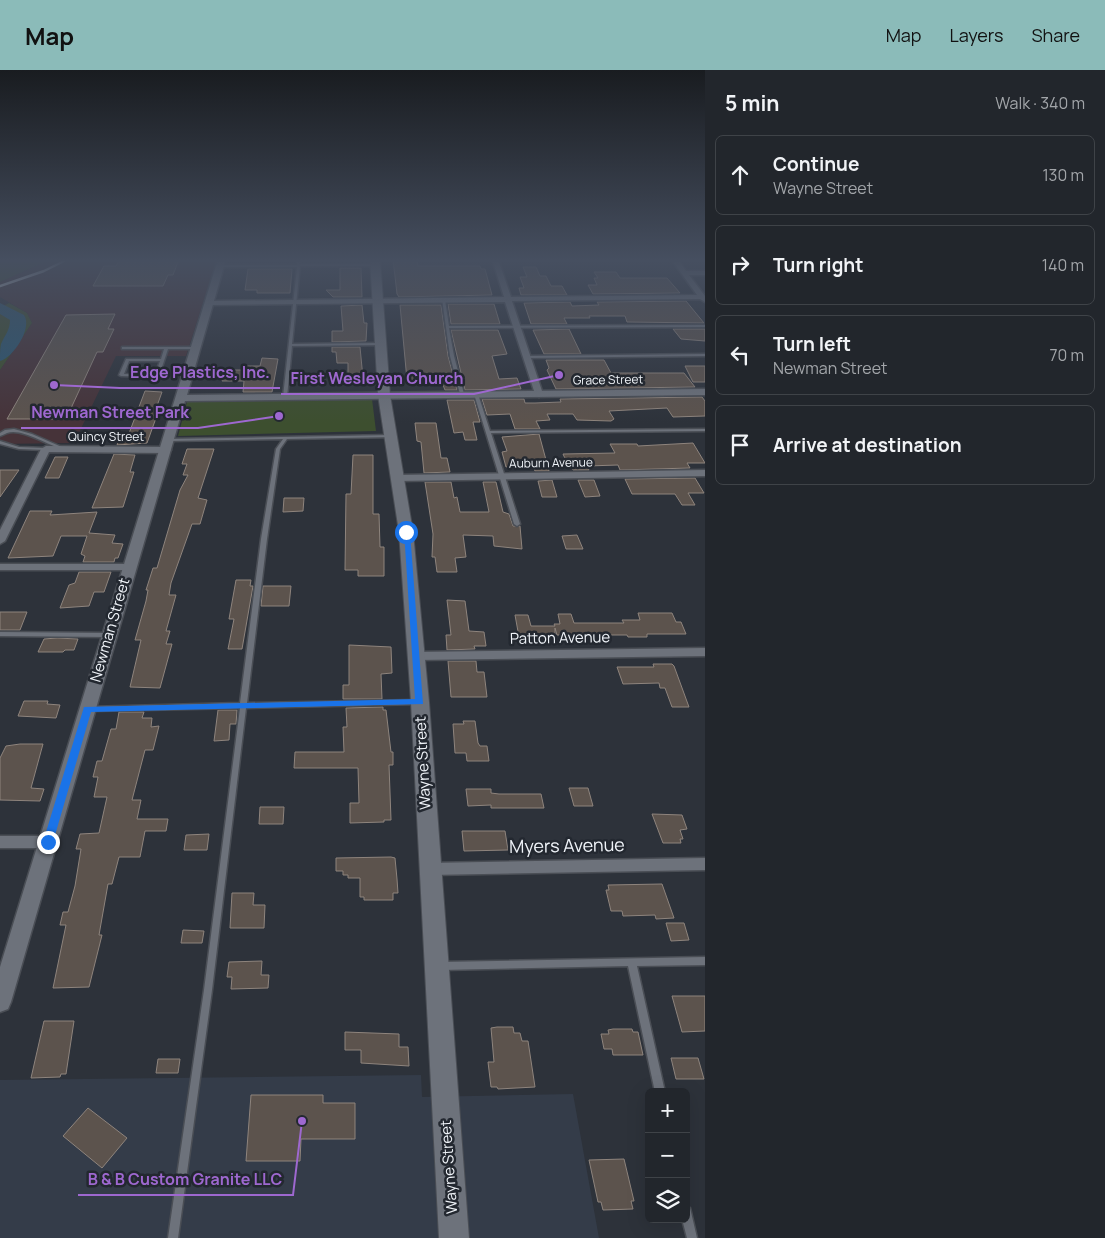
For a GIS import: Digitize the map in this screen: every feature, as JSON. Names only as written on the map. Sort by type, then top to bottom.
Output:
[{"type":"main road","name":"Wayne Street","points":[[379,314],[384,395],[406,532],[420,702],[454,1238]]},
{"type":"street","name":"Newman Street","points":[[0,1002],[206,314]]},
{"type":"street","points":[[513,314],[539,394]]},
{"type":"street","name":"Grace Street","points":[[182,398],[705,392]]},
{"type":"street","name":"Quincy Street","points":[[46,449],[168,445]]},
{"type":"street","points":[[0,541],[46,449]]},
{"type":"street","name":"Auburn Avenue","points":[[398,478],[705,473]]},
{"type":"street","points":[[0,567],[129,566]]},
{"type":"street","name":"Patton Avenue","points":[[416,656],[705,652]]},
{"type":"street","points":[[0,842],[48,842]]},
{"type":"street","name":"Myers Avenue","points":[[430,868],[705,864]]},
{"type":"lane","points":[[286,397],[292,314]]},
{"type":"lane","points":[[445,314],[462,394]]},
{"type":"lane","points":[[447,327],[705,326]]},
{"type":"lane","points":[[290,345],[380,344]]},
{"type":"lane","points":[[123,348],[196,348]]},
{"type":"lane","points":[[162,360],[127,360],[122,376],[157,376],[166,348]]},
{"type":"lane","points":[[527,357],[705,355]]},
{"type":"lane","points":[[476,394],[517,524]]},
{"type":"lane","points":[[489,432],[705,430]]},
{"type":"lane","points":[[0,435],[6,431],[17,431],[52,445],[69,449]]},
{"type":"lane","points":[[168,445],[286,438],[392,436]]},
{"type":"lane","points":[[173,1238],[245,706],[270,500],[278,449],[286,438]]},
{"type":"lane","points":[[0,442],[19,448],[46,449]]},
{"type":"lane","points":[[0,634],[109,635]]},
{"type":"lane","points":[[87,709],[420,702]]},
{"type":"lane","points":[[436,966],[705,961]]},
{"type":"lane","points":[[632,963],[659,1088]]},
{"type":"lane","points":[[689,1223],[692,1238]]},
{"type":"shaded area","points":[[27,314],[200,314],[186,356],[116,356],[74,443],[0,444],[0,370],[32,323]]},
{"type":"shaded area","points":[[421,1075],[422,1097],[573,1094],[599,1238],[0,1238],[0,1080]]},
{"type":"green space","points":[[0,314],[27,314],[32,323],[0,370]]},
{"type":"green space","points":[[372,399],[376,431],[178,436],[187,402]]},
{"type":"building","points":[[115,314],[108,329],[114,329],[103,352],[97,352],[66,419],[7,419],[66,315]]},
{"type":"building","points":[[342,314],[363,314],[364,323],[367,323],[366,341],[332,342],[332,331],[343,331]]},
{"type":"building","points":[[401,314],[442,314],[448,356],[457,390],[445,390],[441,380],[407,380]]},
{"type":"building","points":[[449,314],[497,314],[500,324],[451,324]]},
{"type":"building","points":[[528,314],[696,314],[704,323],[627,322],[625,316],[589,316],[590,318],[564,318],[567,324],[531,324]]},
{"type":"building","points":[[569,329],[581,354],[544,354],[533,330]]},
{"type":"building","points":[[673,329],[705,329],[705,341],[681,339]]},
{"type":"building","points":[[451,330],[498,330],[507,354],[492,356],[499,379],[517,378],[521,389],[465,390]]},
{"type":"building","points":[[332,347],[360,347],[363,378],[348,378],[348,363],[337,363],[336,352],[332,352]]},
{"type":"building","points":[[262,358],[278,359],[272,392],[243,392],[244,381],[222,381],[225,370],[246,370],[247,366],[260,366]]},
{"type":"building","points":[[546,360],[604,360],[611,373],[684,373],[695,387],[556,389],[547,370],[549,368]]},
{"type":"building","points":[[685,366],[705,366],[705,382],[693,382]]},
{"type":"building","points":[[145,391],[162,392],[153,417],[156,418],[147,443],[117,445],[121,436],[128,436]]},
{"type":"building","points":[[702,397],[705,401],[705,416],[673,417],[667,408],[609,411],[614,419],[611,421],[577,420],[573,414],[547,414],[550,420],[536,421],[540,429],[515,429],[510,414],[487,415],[482,399],[524,399],[525,403],[535,403],[561,402],[560,399]]},
{"type":"building","points":[[447,400],[474,400],[480,422],[473,422],[477,440],[465,440],[463,432],[454,433]]},
{"type":"building","points":[[415,423],[436,423],[441,458],[447,458],[450,472],[424,473],[421,442],[417,441]]},
{"type":"building","points":[[539,434],[549,471],[535,471],[533,466],[506,467],[502,452],[507,451],[502,437]]},
{"type":"building","points":[[693,443],[705,463],[687,463],[690,468],[620,470],[618,465],[587,466],[589,470],[573,470],[571,465],[568,465],[563,454],[615,453],[610,444],[637,444],[638,446]]},
{"type":"building","points":[[187,449],[214,449],[198,498],[207,500],[200,524],[192,524],[171,583],[169,595],[176,595],[166,631],[170,631],[166,644],[172,644],[160,688],[130,687],[141,640],[135,640],[146,601],[148,590],[146,590],[153,568],[157,568],[180,490],[188,475],[183,475],[187,464],[182,464]]},
{"type":"building","points":[[114,454],[135,455],[130,472],[134,472],[123,507],[92,508]]},
{"type":"building","points":[[353,455],[373,455],[373,514],[379,514],[380,547],[384,547],[384,576],[358,576],[358,570],[345,570],[346,494],[351,494]]},
{"type":"building","points":[[55,457],[68,457],[59,478],[45,478]]},
{"type":"building","points":[[0,470],[19,470],[0,497]]},
{"type":"building","points":[[695,478],[704,493],[688,493],[695,505],[682,505],[675,494],[632,494],[625,479]]},
{"type":"building","points":[[552,480],[557,497],[542,497],[538,481]]},
{"type":"building","points":[[578,480],[594,480],[600,496],[585,497]]},
{"type":"building","points":[[425,482],[451,482],[454,498],[457,497],[460,512],[489,512],[483,482],[496,482],[503,512],[509,514],[513,526],[520,526],[522,549],[494,546],[493,536],[463,535],[466,557],[455,558],[457,572],[437,572],[435,557],[432,557],[433,534]]},
{"type":"building","points":[[284,498],[304,498],[303,511],[283,512]]},
{"type":"building","points":[[30,511],[52,511],[50,515],[97,512],[89,533],[115,535],[112,543],[123,544],[118,558],[115,558],[114,562],[83,562],[85,556],[81,554],[87,536],[61,536],[53,556],[8,558]]},
{"type":"building","points":[[577,535],[583,549],[566,549],[562,536]]},
{"type":"building","points":[[79,572],[111,572],[104,592],[94,592],[89,606],[60,608],[69,585],[75,583]]},
{"type":"building","points":[[236,580],[251,580],[250,586],[253,586],[242,649],[228,649],[234,619],[229,619]]},
{"type":"building","points":[[263,586],[291,586],[289,606],[261,606]]},
{"type":"building","points":[[447,600],[465,601],[469,631],[484,632],[486,646],[474,646],[475,649],[447,650],[446,635],[451,635]]},
{"type":"building","points":[[0,612],[27,612],[20,630],[0,630]]},
{"type":"building","points":[[638,613],[672,613],[676,622],[681,622],[686,634],[647,634],[647,637],[628,637],[627,635],[557,635],[555,628],[555,637],[519,637],[515,615],[528,615],[531,626],[555,626],[554,624],[560,624],[558,614],[571,614],[574,623],[624,623],[622,620],[640,620]]},
{"type":"building","points":[[44,639],[78,639],[74,650],[38,652]]},
{"type":"building","points":[[349,645],[391,647],[392,673],[381,674],[382,699],[343,699],[343,685],[349,685]]},
{"type":"building","points":[[448,661],[476,661],[477,672],[484,672],[487,697],[451,697]]},
{"type":"building","points":[[653,664],[672,664],[674,666],[689,707],[672,707],[665,688],[660,688],[659,683],[623,684],[617,667],[654,667]]},
{"type":"building","points":[[24,701],[48,701],[47,704],[60,705],[56,718],[18,716]]},
{"type":"building","points":[[383,707],[383,710],[386,710],[391,752],[393,752],[393,765],[389,765],[391,820],[350,823],[350,803],[359,803],[358,768],[294,768],[295,752],[344,752],[343,727],[347,727],[346,708]]},
{"type":"building","points":[[218,710],[237,710],[236,724],[230,724],[229,740],[214,741]]},
{"type":"building","points":[[119,712],[144,712],[142,718],[152,718],[151,727],[159,726],[153,750],[145,750],[132,800],[141,800],[137,819],[168,819],[166,831],[145,831],[140,857],[119,857],[112,884],[108,884],[99,935],[102,935],[89,987],[53,988],[66,925],[60,925],[63,912],[68,912],[75,886],[81,849],[76,849],[80,834],[99,833],[107,797],[94,797],[98,777],[93,777],[97,761],[102,761],[111,729],[116,729]]},
{"type":"building","points":[[463,721],[475,721],[478,743],[480,746],[487,746],[489,761],[467,761],[466,753],[455,753],[453,724],[464,724]]},
{"type":"building","points":[[43,744],[31,788],[44,789],[40,801],[0,800],[0,758],[6,746]]},
{"type":"building","points":[[569,788],[588,788],[593,806],[574,806]]},
{"type":"building","points":[[466,789],[491,789],[491,793],[499,794],[541,794],[544,808],[491,808],[491,805],[468,806]]},
{"type":"building","points":[[260,807],[284,807],[283,824],[259,824]]},
{"type":"building","points":[[652,814],[682,815],[687,829],[680,830],[683,839],[680,839],[681,843],[663,843]]},
{"type":"building","points":[[462,831],[505,831],[508,850],[464,851]]},
{"type":"building","points":[[209,834],[207,850],[184,850],[186,835]]},
{"type":"building","points":[[336,858],[395,858],[398,893],[393,893],[393,900],[364,900],[364,897],[360,897],[360,878],[348,878],[348,875],[343,875],[343,871],[336,871]]},
{"type":"building","points":[[662,884],[674,918],[656,919],[655,915],[623,916],[622,911],[611,911],[606,890],[609,890],[608,885]]},
{"type":"building","points":[[232,893],[254,893],[253,905],[265,905],[264,928],[230,928]]},
{"type":"building","points":[[666,923],[684,923],[689,940],[671,941]]},
{"type":"building","points":[[183,930],[204,931],[202,943],[181,943]]},
{"type":"building","points":[[262,961],[261,975],[269,975],[268,988],[231,989],[232,977],[227,977],[229,962]]},
{"type":"building","points":[[672,996],[705,996],[705,1031],[682,1032]]},
{"type":"building","points":[[44,1021],[74,1021],[66,1074],[61,1074],[60,1077],[31,1078]]},
{"type":"building","points":[[513,1027],[514,1033],[520,1033],[522,1041],[528,1041],[535,1087],[498,1089],[497,1087],[491,1087],[488,1062],[494,1062],[491,1028]]},
{"type":"building","points":[[632,1029],[633,1032],[638,1032],[643,1055],[613,1055],[612,1049],[604,1049],[601,1034],[609,1034],[608,1030]]},
{"type":"building","points":[[345,1032],[399,1034],[399,1047],[408,1047],[409,1066],[361,1063],[361,1050],[345,1050]]},
{"type":"building","points":[[671,1058],[698,1058],[704,1079],[676,1079]]},
{"type":"building","points":[[158,1059],[180,1059],[178,1073],[156,1073]]},
{"type":"building","points":[[251,1095],[323,1095],[323,1103],[355,1103],[355,1139],[301,1139],[300,1161],[246,1161]]},
{"type":"building","points":[[88,1108],[127,1138],[102,1168],[63,1136]]},
{"type":"building","points":[[624,1159],[634,1201],[631,1201],[633,1209],[603,1210],[601,1202],[598,1202],[589,1160]]},
{"type":"waterway","points":[[0,356],[17,329],[18,318],[10,314]]},
{"type":"place","name":"First Wesleyan Church","points":[[559,375]]},
{"type":"place","name":"Edge Plastics, Inc.","points":[[54,385]]},
{"type":"place","name":"Newman Street Park","points":[[279,416]]},
{"type":"place","name":"B & B Custom Granite LLC","points":[[302,1121]]},
{"type":"route","points":[[48,842],[87,709],[420,702],[406,532]]}]
